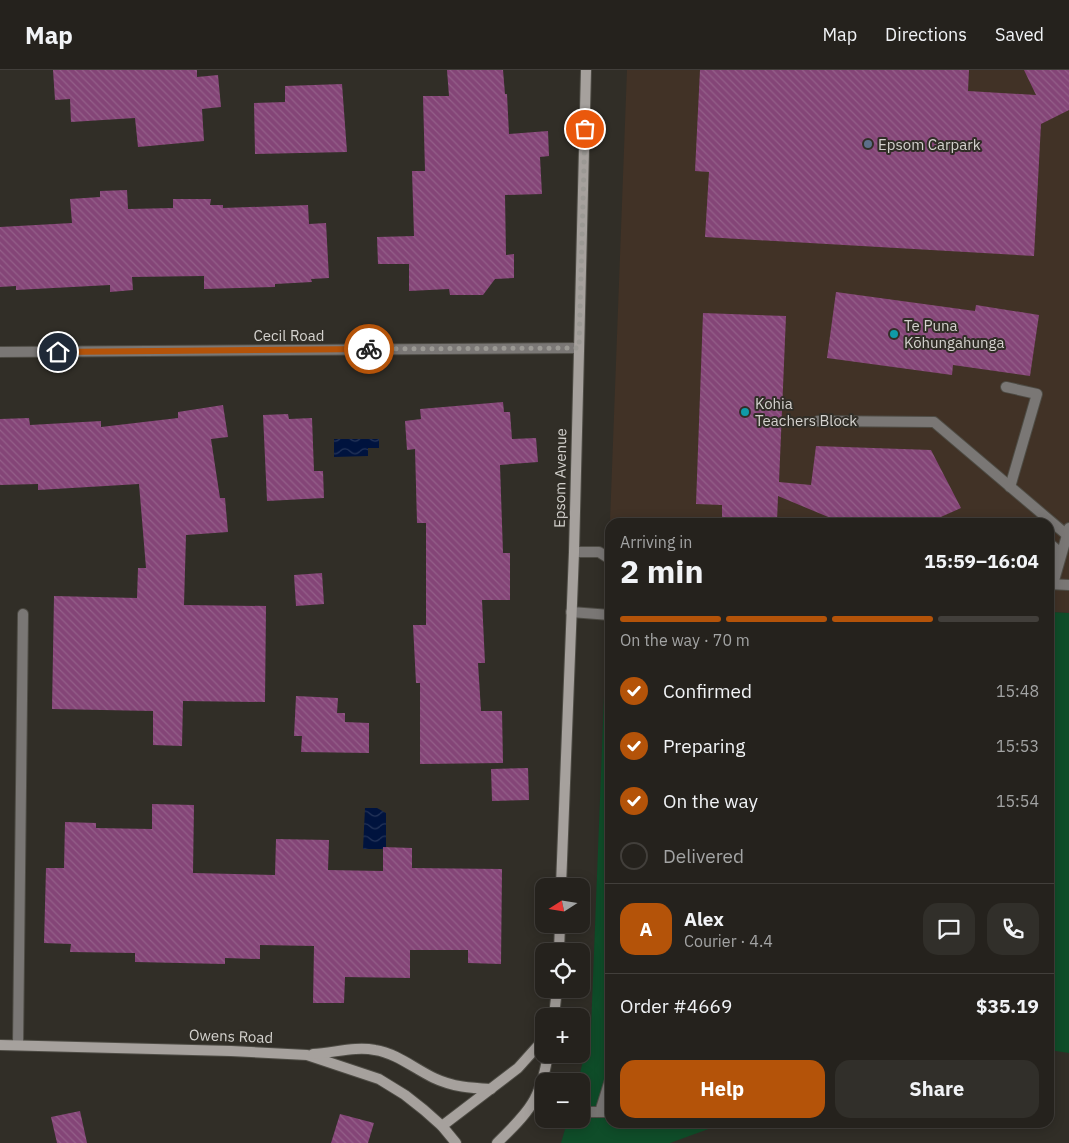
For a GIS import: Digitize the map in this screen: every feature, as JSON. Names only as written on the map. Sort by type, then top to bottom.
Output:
[{"type":"street","name":"Epsom Avenue","points":[[561,878],[574,552],[586,70]]},
{"type":"street","name":"Cecil Road","points":[[0,352],[579,348]]},
{"type":"street","points":[[1006,386],[1037,394],[1010,487]]},
{"type":"street","points":[[818,421],[934,422],[1010,487],[1051,518]]},
{"type":"street","points":[[1054,520],[1068,531],[1054,575]]},
{"type":"street","points":[[1054,547],[1059,561]]},
{"type":"street","points":[[574,552],[599,552],[605,556]]},
{"type":"street","points":[[1054,584],[1069,584]]},
{"type":"street","points":[[571,612],[605,615]]},
{"type":"street","points":[[18,1046],[23,614]]},
{"type":"street","name":"Owens Road","points":[[0,1045],[308,1055],[379,1079],[405,1095],[442,1126],[456,1143]]},
{"type":"street","points":[[308,1055],[358,1048],[376,1050],[403,1061],[436,1079],[462,1088],[491,1089]]},
{"type":"street","points":[[442,1126],[518,1068],[535,1049]]},
{"type":"street","points":[[497,1143],[535,1104]]},
{"type":"street","points":[[590,1112],[605,1112]]},
{"type":"shaded area","points":[[627,70],[1069,70],[1069,613],[1054,612],[1054,518],[610,518]]},
{"type":"green space","points":[[1054,612],[1069,613],[1069,1053],[1054,1051]]},
{"type":"green space","points":[[605,671],[605,1128],[711,1128],[670,1143],[561,1143],[565,1128],[590,1128],[590,1073],[580,1073],[582,1063],[590,1063]]},
{"type":"water","points":[[334,439],[379,439],[379,448],[368,448],[368,456],[334,457]]},
{"type":"water","points":[[365,808],[377,808],[386,813],[386,849],[363,849]]},
{"type":"building","points":[[53,70],[197,70],[197,77],[218,75],[221,107],[202,109],[204,141],[138,147],[135,118],[71,122],[70,99],[55,100]]},
{"type":"building","points":[[447,70],[503,70],[505,94],[507,94],[509,134],[548,131],[549,156],[540,157],[542,194],[505,195],[506,255],[514,254],[514,278],[495,279],[483,295],[450,295],[449,289],[409,291],[409,264],[378,264],[377,237],[414,236],[412,171],[425,171],[423,96],[449,96]]},
{"type":"building","name":"Epsom Carpark","points":[[700,70],[969,70],[968,91],[1036,95],[1024,70],[1069,70],[1069,110],[1041,124],[1034,256],[705,237],[709,172],[695,171]]},
{"type":"building","points":[[342,84],[347,152],[255,154],[254,103],[285,102],[285,86]]},
{"type":"building","points":[[127,190],[128,209],[173,208],[173,199],[211,199],[210,205],[223,205],[223,208],[308,205],[309,224],[326,223],[329,278],[311,279],[312,282],[275,284],[275,287],[204,289],[204,276],[132,277],[133,290],[110,292],[110,285],[16,290],[16,286],[0,287],[0,227],[72,223],[70,199],[100,197],[100,191]]},
{"type":"building","name":"Te Puna Kōhungahunga","points":[[836,292],[975,311],[976,305],[1039,315],[1030,376],[953,365],[952,375],[827,358]]},
{"type":"building","name":"Kohia Teachers Block","points":[[703,313],[786,316],[779,482],[811,485],[816,446],[931,450],[961,508],[938,518],[831,518],[778,496],[777,518],[722,518],[722,505],[696,504]]},
{"type":"building","points":[[503,402],[504,412],[510,412],[512,439],[536,438],[538,462],[500,465],[503,553],[510,553],[510,600],[482,600],[485,663],[478,663],[481,711],[502,711],[503,763],[420,764],[420,683],[416,683],[413,625],[426,625],[426,523],[417,523],[415,449],[407,450],[405,421],[421,419],[420,409]]},
{"type":"building","points":[[223,405],[228,437],[211,439],[220,498],[225,498],[228,532],[186,535],[184,605],[266,606],[265,702],[183,701],[182,746],[153,745],[153,711],[52,709],[54,596],[137,598],[138,568],[146,568],[139,484],[38,490],[38,484],[0,485],[0,419],[29,418],[30,425],[101,421],[101,427],[178,418],[178,412]]},
{"type":"building","points":[[288,414],[289,419],[312,418],[314,471],[323,471],[324,498],[267,501],[263,415]]},
{"type":"building","points":[[322,573],[324,604],[296,606],[294,575]]},
{"type":"building","points":[[296,696],[338,698],[337,713],[345,713],[345,722],[369,723],[369,753],[301,752],[302,736],[294,736]]},
{"type":"building","points":[[528,768],[529,800],[492,801],[491,769]]},
{"type":"building","points":[[152,804],[194,805],[193,873],[275,875],[276,839],[329,840],[328,870],[383,871],[383,847],[412,848],[412,868],[502,869],[501,964],[468,963],[468,950],[410,950],[410,978],[345,977],[344,1003],[313,1003],[314,946],[260,945],[260,959],[225,958],[225,964],[135,962],[135,953],[70,952],[71,944],[44,943],[46,868],[64,868],[65,822],[96,823],[96,828],[152,829]]},
{"type":"building","points":[[80,1111],[87,1143],[57,1143],[51,1117]]},
{"type":"building","points":[[340,1114],[374,1123],[368,1143],[331,1143]]},
{"type":"way so far","points":[[369,349],[579,348],[585,129]]},
{"type":"place","name":"Epsom Carpark","points":[[868,144]]},
{"type":"place","name":"Te Puna Kōhungahunga","points":[[894,334]]},
{"type":"place","name":"Kohia Teachers Block","points":[[745,412]]},
{"type":"route","points":[[58,352],[369,349]]}]
